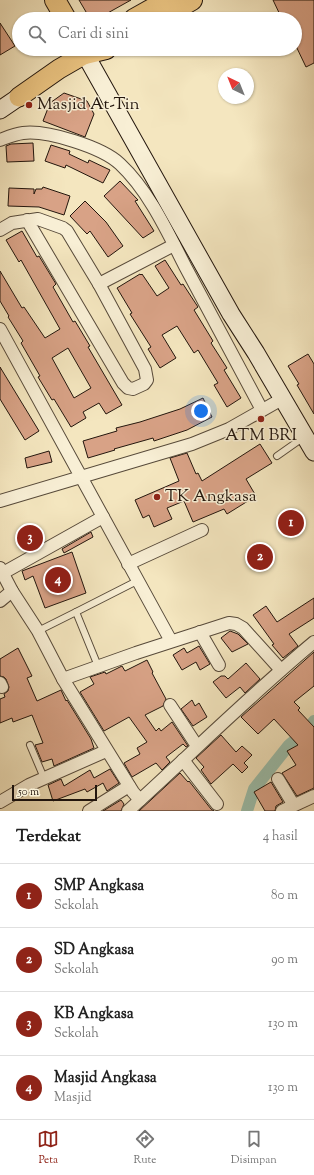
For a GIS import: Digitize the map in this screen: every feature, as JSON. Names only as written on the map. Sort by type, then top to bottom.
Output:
[{"type":"highway","points":[[54,0],[62,12]]},
{"type":"highway","points":[[147,12],[168,0]]},
{"type":"highway","points":[[171,12],[192,0]]},
{"type":"main road","points":[[0,110],[78,56]]},
{"type":"main road","points":[[89,56],[191,244],[314,452]]},
{"type":"street","points":[[0,140],[24,133],[47,135],[80,143],[110,157],[119,163],[140,186],[174,245],[262,410]]},
{"type":"street","points":[[0,230],[12,223],[27,220],[38,219],[63,228],[67,231],[99,284],[147,375],[147,380],[139,388],[128,388],[123,383],[27,220]]},
{"type":"street","points":[[99,284],[174,245]]},
{"type":"street","points":[[0,329],[171,641]]},
{"type":"street","points":[[0,501],[192,444],[229,429],[282,399]]},
{"type":"street","points":[[103,518],[1,571],[38,631],[63,679],[106,750],[129,786],[140,800]]},
{"type":"street","points":[[128,564],[202,530]]},
{"type":"street","points":[[0,601],[12,591]]},
{"type":"street","points":[[63,679],[171,641],[229,623],[236,624],[243,628],[281,670]]},
{"type":"street","points":[[200,632],[219,664]]},
{"type":"street","points":[[128,811],[197,746],[314,642]]},
{"type":"street","points":[[170,705],[197,746]]},
{"type":"street","points":[[0,802],[29,785],[106,750]]},
{"type":"street","points":[[183,760],[217,804]]},
{"type":"street","points":[[278,778],[293,804]]},
{"type":"street","points":[[89,811],[129,786]]},
{"type":"street","points":[[282,811],[293,804],[314,796]]},
{"type":"lane","points":[[277,456],[305,435]]},
{"type":"lane","points":[[38,631],[137,581]]},
{"type":"lane","points":[[76,612],[98,666]]},
{"type":"lane","points":[[30,745],[44,778]]},
{"type":"building","points":[[79,0],[131,0],[110,12],[86,12]]},
{"type":"building","points":[[273,0],[314,0],[314,63],[306,67],[301,56],[302,56],[302,12],[279,12]]},
{"type":"building","points":[[0,23],[12,41],[12,48],[0,55]]},
{"type":"building","points":[[64,93],[87,101],[94,114],[85,137],[43,121],[50,103]]},
{"type":"building","points":[[33,143],[34,161],[7,162],[6,146],[11,144]]},
{"type":"building","points":[[51,145],[70,151],[69,154],[88,163],[89,160],[110,170],[103,183],[66,165],[65,168],[45,161]]},
{"type":"building","points":[[120,181],[138,200],[135,201],[154,231],[143,238],[104,196]]},
{"type":"building","points":[[43,187],[70,196],[64,215],[39,207],[8,206],[9,188],[34,189],[34,194],[36,189],[42,189]]},
{"type":"building","points":[[85,201],[106,222],[123,246],[108,257],[90,231],[87,234],[70,216]]},
{"type":"building","points":[[22,231],[37,257],[39,256],[56,284],[53,287],[73,322],[75,321],[90,346],[88,347],[122,405],[106,414],[99,403],[83,412],[86,418],[71,427],[54,399],[52,400],[38,377],[40,376],[21,343],[23,341],[0,301],[0,271],[22,308],[24,307],[45,338],[60,329],[21,260],[19,262],[6,240]],"holes":[[[68,348],[91,388],[74,398],[52,358]]]},
{"type":"building","points":[[165,260],[181,285],[183,284],[198,307],[194,310],[213,341],[211,343],[227,368],[224,370],[241,398],[227,407],[214,385],[218,383],[198,350],[194,353],[177,326],[162,335],[176,358],[160,368],[148,349],[151,347],[130,314],[132,313],[117,288],[142,274],[157,296],[169,288],[155,266]]},
{"type":"building","points":[[308,354],[314,364],[314,414],[288,366]]},
{"type":"building","points":[[0,367],[39,431],[25,440],[0,399]]},
{"type":"building","points":[[203,398],[212,417],[187,430],[154,441],[153,438],[88,458],[83,441],[117,431],[116,428],[180,409]]},
{"type":"building","points":[[260,444],[272,463],[246,479],[256,496],[227,514],[224,509],[193,522],[184,501],[167,508],[172,519],[154,527],[149,515],[143,518],[135,500],[179,481],[170,458],[187,453],[196,474],[198,473],[202,481]]},
{"type":"building","points":[[49,451],[52,462],[27,468],[25,458]]},
{"type":"building","points":[[91,532],[93,537],[64,553],[62,549]]},
{"type":"building","points":[[72,552],[86,593],[45,608],[33,576],[25,580],[22,571]]},
{"type":"building","points":[[314,598],[314,618],[289,634],[298,646],[283,658],[272,645],[274,644],[253,615],[266,606],[277,622]]},
{"type":"building","points":[[230,631],[238,634],[248,644],[232,652],[221,638]]},
{"type":"building","points":[[199,646],[210,664],[200,670],[196,662],[182,670],[173,655],[184,648],[187,653]]},
{"type":"building","points":[[18,648],[32,676],[27,678],[37,701],[61,690],[66,701],[67,700],[91,739],[94,748],[54,766],[52,759],[42,762],[35,745],[43,743],[32,715],[13,722],[12,718],[0,723],[0,699],[5,697],[4,694],[8,691],[9,687],[6,679],[0,676],[0,659]]},
{"type":"building","points":[[314,652],[314,686],[294,702],[300,708],[298,710],[314,727],[314,788],[297,796],[282,773],[296,765],[287,751],[298,745],[274,719],[258,734],[241,717]]},
{"type":"building","points":[[147,660],[166,699],[163,706],[145,715],[156,731],[159,728],[161,731],[172,722],[188,746],[186,747],[183,744],[166,757],[170,762],[162,770],[156,763],[132,777],[124,763],[140,754],[137,748],[147,742],[129,717],[104,731],[80,692],[94,684],[90,677],[105,672],[106,674],[122,666],[125,671]]},
{"type":"building","points":[[246,663],[260,679],[245,693],[240,687],[226,698],[213,682],[221,676],[225,676],[228,679]]},
{"type":"building","points":[[192,700],[195,706],[199,703],[207,717],[193,726],[181,709]]},
{"type":"building","points":[[221,735],[236,752],[242,746],[252,755],[244,763],[248,767],[242,773],[233,764],[211,784],[201,770],[204,767],[196,758]]},
{"type":"building","points":[[110,769],[119,783],[107,791],[103,783],[87,792],[85,789],[53,801],[48,785],[61,779],[64,786],[90,770],[94,778]]},
{"type":"building","points":[[180,773],[188,782],[189,781],[214,811],[139,811]]},
{"type":"building","points":[[271,782],[283,802],[276,806],[275,811],[265,811],[254,792]]},
{"type":"building","points":[[121,800],[124,804],[121,811],[103,811]]},
{"type":"waterway","points":[[247,811],[254,789],[289,745],[308,729],[314,721]]},
{"type":"place","name":"Masjid At-Tin","points":[[29,105]]},
{"type":"place","name":"ATM BRI","points":[[261,419]]},
{"type":"place","name":"TK Angkasa","points":[[157,497]]},
{"type":"place","name":"SMP Angkasa","points":[[291,523]]},
{"type":"place","name":"KB Angkasa","points":[[30,538]]},
{"type":"place","name":"SD Angkasa","points":[[260,557]]},
{"type":"place","name":"Masjid Angkasa","points":[[58,580]]}]
